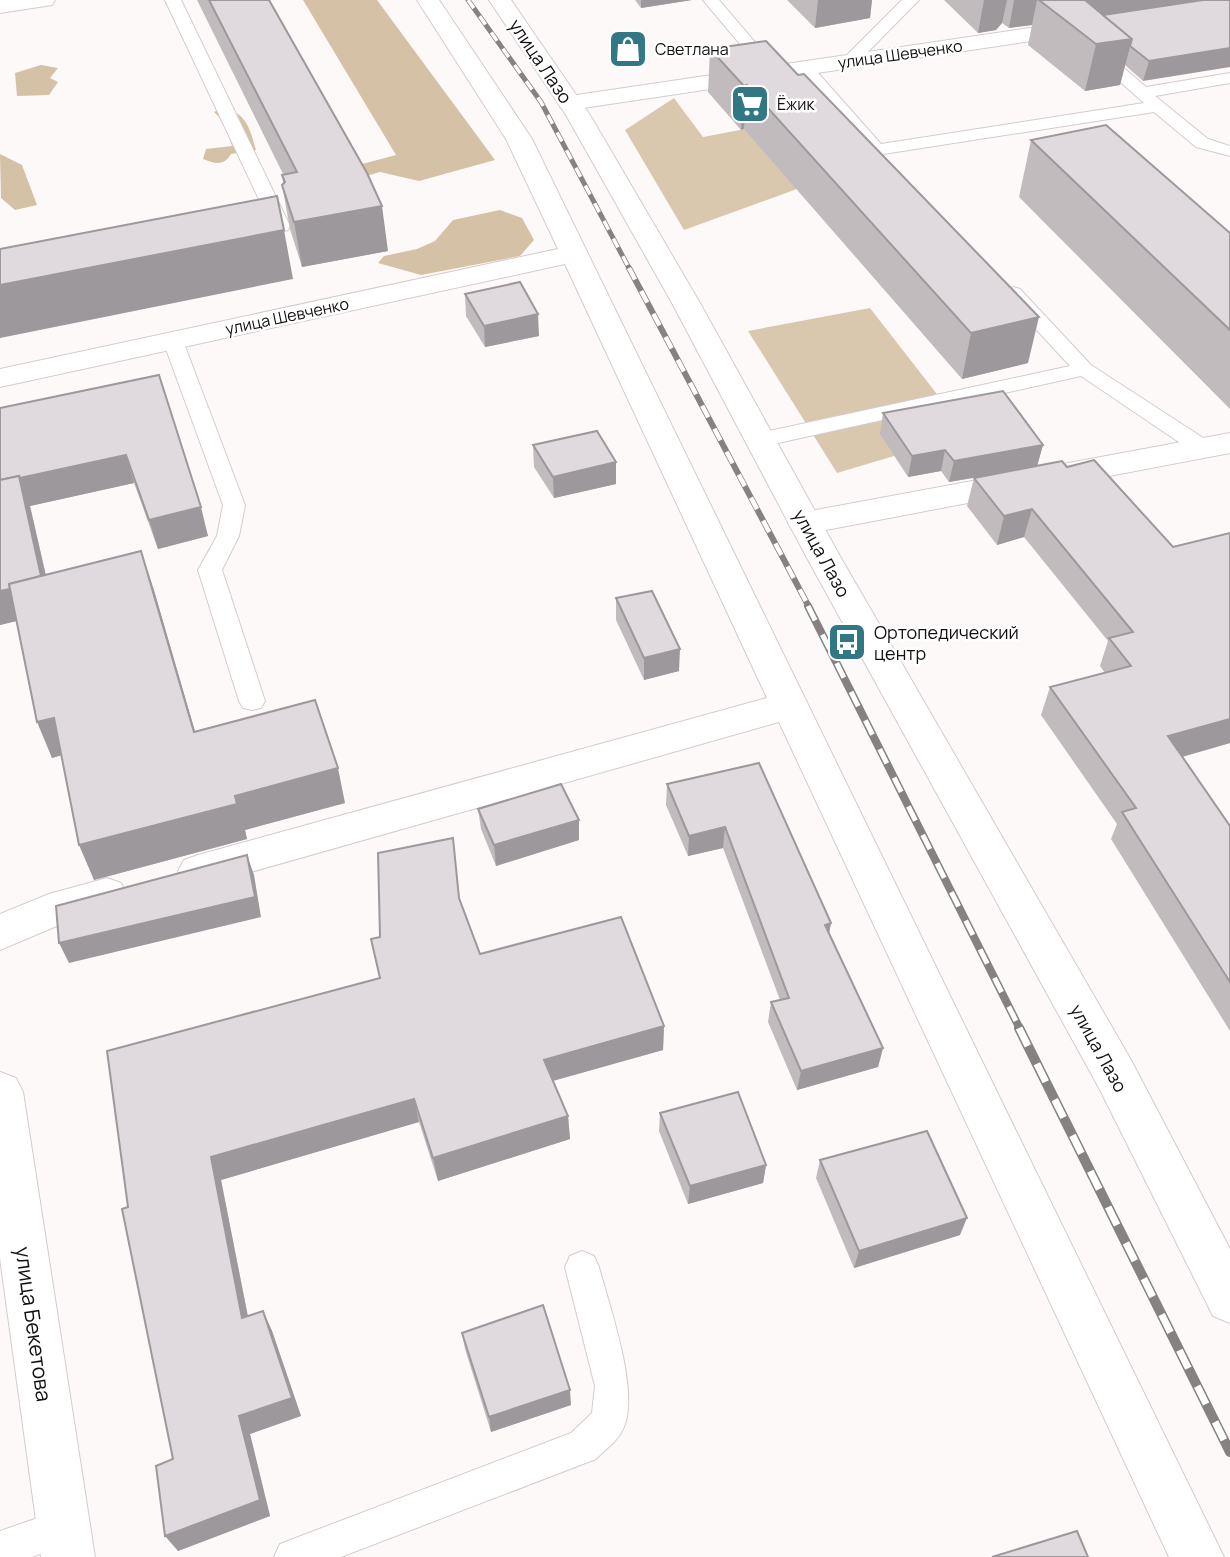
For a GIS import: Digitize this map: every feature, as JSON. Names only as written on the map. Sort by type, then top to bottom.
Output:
[{"type":"street","points":[[0,6],[44,0]]},
{"type":"street","points":[[428,0],[519,139],[1197,1557]]},
{"type":"street","name":"улица Лазо","points":[[500,0],[570,103],[686,303],[806,523],[1115,1074],[1230,1299]]},
{"type":"street","name":"улица Шевченко","points":[[570,103],[1109,23]]},
{"type":"street","name":"улица Шевченко","points":[[0,378],[574,254]]},
{"type":"street","points":[[806,523],[1216,445]]},
{"type":"street","points":[[0,933],[49,911],[790,705]]},
{"type":"street","name":"улица Бекетова","points":[[0,1092],[3,1142],[66,1542]]},
{"type":"lane","points":[[173,0],[281,226],[254,231]]},
{"type":"lane","points":[[711,0],[773,73]]},
{"type":"lane","points":[[850,61],[911,0]]},
{"type":"lane","points":[[1069,29],[1202,143],[1230,151]]},
{"type":"lane","points":[[805,68],[896,170]]},
{"type":"lane","points":[[1142,93],[1230,78]]},
{"type":"lane","points":[[877,150],[1157,106]]},
{"type":"lane","points":[[1063,121],[1084,139]]},
{"type":"lane","points":[[1000,279],[1084,369],[1216,445]]},
{"type":"lane","points":[[173,341],[234,505],[228,536],[210,570],[252,701]]},
{"type":"lane","points":[[760,440],[1084,369]]},
{"type":"lane","points":[[293,1557],[583,1446],[609,1421],[612,1386],[582,1267]]},
{"type":"lane","points":[[0,1550],[66,1542]]},
{"type":"shaded area","points":[[303,0],[377,0],[495,160],[419,181],[380,172],[311,192],[302,180],[396,155]]},
{"type":"shaded area","points":[[41,65],[58,68],[50,78],[58,82],[49,95],[17,96],[15,73]]},
{"type":"shaded area","points":[[674,98],[703,137],[745,129],[797,189],[684,230],[625,130]]},
{"type":"shaded area","points":[[224,107],[243,118],[256,150],[231,154],[225,161],[215,163],[203,159],[206,149],[232,146],[226,128],[230,121],[220,118],[214,112]]},
{"type":"shaded area","points":[[0,154],[22,165],[37,205],[15,210],[1,198]]},
{"type":"shaded area","points":[[500,210],[522,218],[534,240],[520,256],[421,275],[378,263],[384,256],[417,249],[435,241],[453,220]]},
{"type":"shaded area","points":[[870,308],[968,434],[837,473],[748,331]]},
{"type":"building","points":[[209,0],[269,0],[367,173],[382,206],[294,222],[282,185],[285,182],[282,175],[297,172]]},
{"type":"building","points":[[1039,0],[1085,0],[1132,39],[1096,44]]},
{"type":"building","points":[[1203,0],[1230,0],[1230,48],[1149,61],[1130,46],[1132,39],[1103,15]]},
{"type":"building","points":[[766,41],[798,75],[804,74],[1039,317],[971,333],[747,85],[744,86],[710,49]]},
{"type":"building","points":[[1106,125],[1230,233],[1230,330],[1031,140]]},
{"type":"building","points":[[277,196],[284,230],[0,285],[0,249]]},
{"type":"building","points":[[520,282],[538,314],[484,326],[465,294]]},
{"type":"building","points":[[159,375],[201,507],[149,520],[126,455],[0,480],[0,408]]},
{"type":"building","points":[[1003,391],[1043,445],[954,461],[945,450],[912,456],[883,413]]},
{"type":"building","points":[[597,431],[616,462],[553,477],[533,445]]},
{"type":"building","points":[[1094,460],[1173,547],[1230,533],[1230,719],[1168,736],[1230,826],[1230,982],[1122,812],[1136,808],[1050,687],[1131,666],[1109,638],[1133,632],[1032,509],[1004,516],[974,478],[1062,461],[1067,467]]},
{"type":"building","points":[[19,476],[41,576],[9,584],[10,589],[0,591],[0,480]]},
{"type":"building","points":[[141,551],[194,732],[315,700],[338,768],[235,796],[237,804],[79,845],[54,718],[37,722],[9,584]]},
{"type":"building","points":[[652,591],[680,649],[644,658],[616,598]]},
{"type":"building","points":[[759,763],[831,923],[825,925],[883,1048],[801,1071],[771,1002],[789,998],[725,827],[689,836],[667,784]]},
{"type":"building","points":[[561,784],[579,820],[494,845],[478,809]]},
{"type":"building","points":[[453,838],[459,898],[480,954],[621,917],[664,1026],[544,1060],[568,1116],[433,1158],[414,1099],[211,1157],[242,1318],[263,1311],[292,1398],[239,1416],[260,1500],[165,1536],[156,1466],[173,1459],[122,1209],[128,1207],[107,1051],[380,978],[371,939],[380,937],[378,853]]},
{"type":"building","points":[[247,855],[255,897],[59,943],[56,906]]},
{"type":"building","points":[[738,1092],[766,1165],[690,1186],[660,1113]]},
{"type":"building","points":[[927,1131],[967,1218],[859,1251],[820,1160]]},
{"type":"building","points":[[543,1305],[570,1390],[489,1417],[462,1333]]},
{"type":"building","points":[[1077,1531],[1088,1557],[992,1557]]},
{"type":"railway","points":[[468,0],[541,102],[630,270]]},
{"type":"railway","points":[[629,268],[809,607]]},
{"type":"railway","points":[[808,606],[1020,1029]]},
{"type":"railway","points":[[1019,1028],[1230,1452]]},
{"type":"place","name":"Светлана","points":[[628,49]]},
{"type":"place","name":"Ёжик","points":[[750,104]]},
{"type":"place","name":"Ортопедический центр","points":[[847,642]]}]
